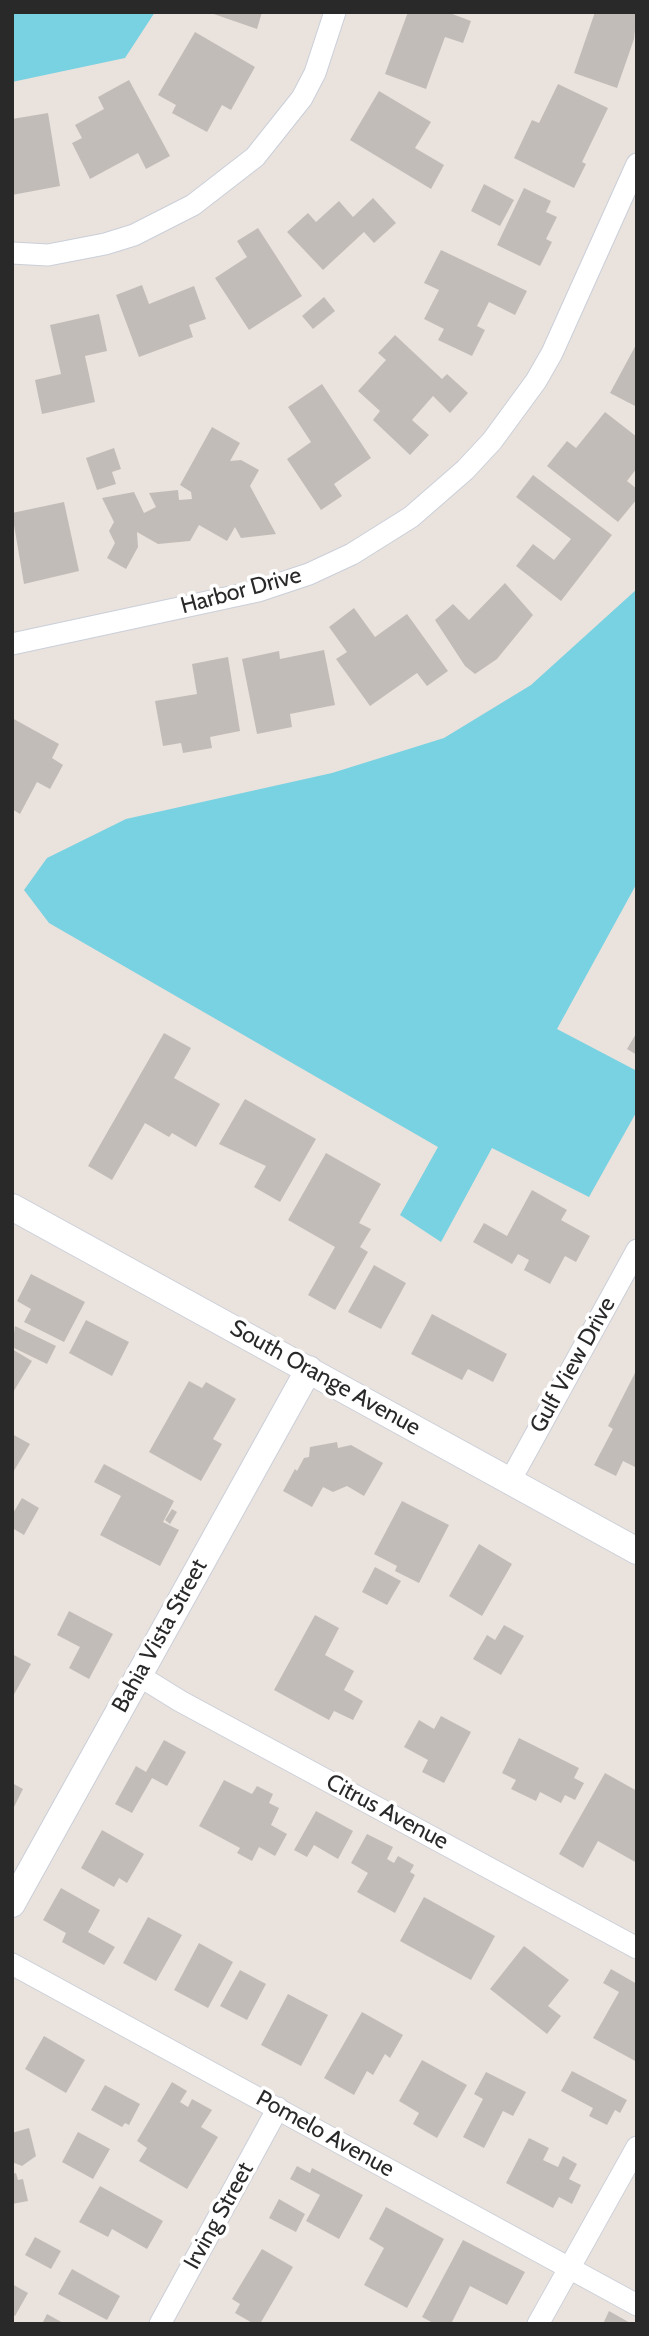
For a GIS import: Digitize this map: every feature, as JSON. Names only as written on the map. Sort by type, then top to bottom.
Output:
[{"type":"street","points":[[12,253],[48,255],[105,244],[134,235],[193,205],[256,156],[302,99],[315,73],[335,12]]},
{"type":"street","name":"Harbor Drive","points":[[12,644],[258,591],[309,574],[352,554],[411,517],[465,470],[492,441],[536,380],[552,353],[637,164]]},
{"type":"street","name":"South Orange Avenue","points":[[12,1207],[637,1551]]},
{"type":"street","name":"Gulf View Drive","points":[[510,1481],[637,1250]]},
{"type":"street","name":"Bahia Vista Street","points":[[12,1904],[309,1369]]},
{"type":"street","name":"Citrus Avenue","points":[[138,1675],[180,1701],[637,1948]]},
{"type":"street","name":"Pomelo Avenue","points":[[12,1964],[637,2305]]},
{"type":"street","name":"Irving Street","points":[[160,2324],[278,2108]]},
{"type":"street","points":[[538,2324],[637,2147]]},
{"type":"water","points":[[12,12],[155,12],[125,58],[12,82]]},
{"type":"water","points":[[637,589],[637,883],[557,1029],[637,1071],[637,1111],[589,1197],[492,1148],[441,1242],[400,1215],[438,1147],[49,923],[24,890],[47,858],[126,819],[332,773],[444,738],[531,685]]},
{"type":"building","points":[[208,12],[262,12],[257,29]]},
{"type":"building","points":[[408,12],[447,12],[471,21],[463,43],[445,37],[426,89],[385,74]]},
{"type":"building","points":[[595,12],[637,12],[634,39],[617,88],[574,73]]},
{"type":"building","points":[[195,32],[255,67],[231,110],[222,105],[207,132],[172,113],[176,105],[158,95]]},
{"type":"building","points":[[129,80],[170,156],[146,169],[138,153],[90,179],[72,143],[82,138],[75,125],[104,109],[98,97]]},
{"type":"building","points":[[558,84],[608,108],[582,162],[586,164],[574,188],[514,158],[532,120],[539,123]]},
{"type":"building","points":[[379,91],[431,122],[415,148],[444,165],[431,189],[350,140]]},
{"type":"building","points":[[48,113],[60,186],[12,195],[12,119]]},
{"type":"building","points":[[484,184],[514,200],[500,226],[471,211]]},
{"type":"building","points":[[524,188],[551,201],[546,212],[557,217],[546,239],[552,242],[540,266],[497,245]]},
{"type":"building","points":[[373,198],[396,223],[374,243],[364,232],[323,270],[287,232],[308,213],[316,222],[339,201],[353,217]]},
{"type":"building","points":[[258,228],[302,296],[249,330],[215,278],[247,257],[237,241]]},
{"type":"building","points":[[441,250],[527,291],[515,315],[489,302],[477,326],[485,330],[472,356],[438,340],[444,329],[424,319],[439,290],[424,283]]},
{"type":"building","points":[[142,285],[149,304],[194,286],[206,319],[189,325],[193,337],[139,357],[116,295]]},
{"type":"building","points":[[324,297],[335,311],[313,329],[302,316]]},
{"type":"building","points":[[99,314],[107,351],[85,356],[95,402],[42,414],[35,380],[61,374],[50,325]]},
{"type":"building","points":[[395,335],[442,379],[447,374],[468,393],[450,413],[433,396],[412,420],[429,435],[410,455],[373,420],[380,411],[358,391],[386,360],[378,353]]},
{"type":"building","points":[[637,343],[637,407],[610,393]]},
{"type":"building","points":[[322,384],[371,458],[334,484],[342,496],[321,510],[287,459],[311,442],[288,407]]},
{"type":"building","points":[[605,412],[637,437],[637,468],[627,481],[637,489],[637,499],[618,522],[547,466],[567,441],[576,448]]},
{"type":"building","points":[[212,427],[240,443],[230,461],[241,460],[259,470],[250,486],[276,534],[241,538],[235,527],[227,541],[199,525],[190,541],[158,544],[137,532],[138,547],[126,569],[107,558],[115,543],[109,531],[114,522],[102,498],[134,492],[144,513],[156,507],[149,493],[178,490],[179,500],[192,499],[191,492],[180,485]]},
{"type":"building","points":[[114,448],[121,469],[112,472],[116,484],[97,490],[86,458]]},
{"type":"building","points":[[533,475],[612,535],[561,601],[516,566],[533,544],[554,560],[571,539],[516,497]]},
{"type":"building","points":[[64,502],[79,571],[24,584],[12,513]]},
{"type":"building","points":[[505,583],[533,615],[497,659],[475,674],[465,666],[435,620],[453,604],[469,620]]},
{"type":"building","points":[[354,608],[375,637],[407,614],[448,671],[427,686],[417,673],[370,706],[336,659],[347,652],[329,627]]},
{"type":"building","points":[[324,650],[335,705],[290,714],[292,727],[257,734],[242,659],[279,651],[280,659]]},
{"type":"building","points":[[228,657],[240,731],[210,737],[212,748],[183,753],[181,743],[163,746],[155,701],[197,694],[192,664]]},
{"type":"building","points":[[12,718],[59,744],[52,758],[63,765],[50,789],[37,782],[20,814],[12,809]]},
{"type":"building","points":[[637,1032],[637,1055],[627,1049]]},
{"type":"building","points":[[164,1033],[191,1048],[174,1078],[220,1104],[196,1147],[172,1133],[169,1137],[145,1123],[112,1180],[88,1166]]},
{"type":"building","points":[[245,1099],[316,1139],[280,1202],[254,1187],[266,1166],[219,1144]]},
{"type":"building","points":[[326,1153],[381,1184],[359,1223],[371,1229],[360,1247],[368,1252],[335,1310],[308,1295],[335,1247],[288,1220]]},
{"type":"building","points":[[532,1190],[567,1210],[561,1220],[590,1236],[576,1262],[565,1256],[550,1284],[524,1270],[529,1260],[518,1254],[512,1264],[473,1242],[484,1223],[507,1236]]},
{"type":"building","points":[[374,1265],[406,1283],[381,1329],[348,1312]]},
{"type":"building","points":[[31,1274],[85,1302],[64,1342],[24,1322],[31,1309],[17,1301]]},
{"type":"building","points":[[432,1314],[507,1354],[493,1382],[468,1369],[462,1380],[411,1354]]},
{"type":"building","points":[[86,1320],[129,1342],[112,1376],[69,1353]]},
{"type":"building","points":[[15,1326],[56,1346],[47,1364],[12,1347]]},
{"type":"building","points":[[12,1349],[32,1361],[12,1394]]},
{"type":"building","points":[[637,1369],[637,1468],[623,1461],[616,1476],[594,1465],[613,1429],[608,1426]]},
{"type":"building","points":[[189,1381],[202,1388],[206,1382],[236,1399],[213,1439],[222,1444],[201,1481],[149,1452]]},
{"type":"building","points":[[12,1434],[30,1444],[12,1474]]},
{"type":"building","points":[[337,1442],[338,1448],[351,1445],[383,1463],[364,1496],[347,1486],[333,1492],[323,1487],[312,1507],[283,1491],[295,1469],[297,1471],[304,1458],[309,1457],[310,1447]]},
{"type":"building","points":[[104,1464],[174,1501],[163,1522],[179,1530],[160,1566],[100,1535],[121,1496],[94,1482]]},
{"type":"building","points":[[22,1498],[39,1508],[24,1535],[12,1528],[12,1515]]},
{"type":"building","points":[[402,1501],[449,1525],[419,1583],[395,1571],[397,1566],[374,1554]]},
{"type":"building","points":[[172,1509],[177,1512],[170,1524],[165,1520]]},
{"type":"building","points":[[479,1544],[512,1564],[482,1616],[449,1596]]},
{"type":"building","points":[[375,1567],[401,1581],[387,1605],[362,1592]]},
{"type":"building","points":[[69,1611],[113,1634],[89,1679],[69,1668],[80,1647],[57,1635]]},
{"type":"building","points":[[315,1615],[339,1628],[325,1655],[354,1671],[344,1690],[363,1701],[353,1720],[334,1711],[329,1720],[274,1690]]},
{"type":"building","points":[[504,1625],[524,1636],[501,1675],[473,1659],[487,1635],[495,1640]]},
{"type":"building","points":[[12,1654],[31,1664],[12,1698]]},
{"type":"building","points":[[441,1716],[471,1732],[444,1783],[422,1772],[428,1760],[404,1747],[419,1720],[434,1729]]},
{"type":"building","points":[[519,1738],[579,1768],[574,1778],[584,1783],[575,1800],[565,1795],[561,1803],[540,1792],[536,1801],[511,1789],[516,1780],[502,1773]]},
{"type":"building","points":[[164,1740],[186,1752],[167,1786],[152,1778],[132,1813],[115,1804],[136,1766],[146,1772]]},
{"type":"building","points":[[605,1773],[637,1791],[637,1863],[598,1841],[583,1868],[559,1854]]},
{"type":"building","points":[[224,1780],[252,1794],[257,1786],[273,1794],[269,1803],[279,1808],[271,1825],[287,1834],[275,1856],[259,1847],[252,1861],[237,1853],[240,1848],[199,1826]]},
{"type":"building","points":[[12,1783],[23,1789],[12,1811]]},
{"type":"building","points":[[316,1811],[353,1831],[338,1859],[314,1845],[307,1857],[294,1850]]},
{"type":"building","points":[[102,1830],[144,1854],[127,1883],[119,1878],[114,1887],[81,1868]]},
{"type":"building","points":[[367,1834],[393,1847],[387,1859],[394,1863],[398,1856],[414,1865],[410,1872],[415,1875],[395,1913],[357,1892],[368,1873],[351,1863]]},
{"type":"building","points":[[61,1888],[100,1910],[88,1932],[115,1947],[104,1965],[62,1942],[66,1933],[43,1920]]},
{"type":"building","points":[[424,1897],[495,1936],[471,1980],[400,1941]]},
{"type":"building","points":[[148,1917],[182,1935],[156,1981],[123,1963]]},
{"type":"building","points":[[199,1943],[233,1962],[208,2008],[174,1990]]},
{"type":"building","points":[[524,1946],[569,1980],[548,2006],[561,2016],[547,2034],[490,1989]]},
{"type":"building","points":[[611,1969],[637,1984],[637,2062],[593,2038],[619,1992],[603,1983]]},
{"type":"building","points":[[240,1970],[266,1984],[247,2020],[220,2006]]},
{"type":"building","points":[[288,1994],[328,2015],[301,2066],[261,2045]]},
{"type":"building","points":[[362,2012],[403,2035],[390,2058],[385,2054],[373,2075],[367,2071],[354,2095],[324,2078]]},
{"type":"building","points":[[44,2036],[85,2060],[66,2093],[25,2069]]},
{"type":"building","points":[[422,2060],[467,2085],[437,2138],[413,2124],[419,2113],[399,2101]]},
{"type":"building","points":[[572,2071],[627,2100],[620,2113],[615,2110],[607,2125],[589,2116],[593,2108],[561,2091]]},
{"type":"building","points":[[486,2072],[526,2092],[513,2116],[503,2111],[484,2148],[463,2137],[483,2099],[474,2094]]},
{"type":"building","points":[[172,2082],[187,2091],[180,2102],[188,2107],[192,2099],[212,2110],[201,2127],[218,2137],[187,2189],[139,2161],[147,2148],[137,2141]]},
{"type":"building","points":[[105,2085],[140,2104],[129,2125],[125,2123],[122,2127],[91,2110]]},
{"type":"building","points":[[29,2128],[36,2156],[22,2166],[12,2162],[12,2133]]},
{"type":"building","points":[[78,2132],[110,2149],[93,2179],[62,2162]]},
{"type":"building","points":[[529,2138],[549,2148],[543,2160],[558,2167],[563,2156],[577,2164],[569,2179],[581,2185],[572,2204],[559,2197],[553,2208],[506,2183]]},
{"type":"building","points":[[297,2166],[310,2173],[312,2168],[363,2195],[339,2239],[306,2221],[320,2195],[290,2179]]},
{"type":"building","points":[[16,2173],[18,2180],[23,2179],[28,2201],[12,2204],[12,2174]]},
{"type":"building","points":[[100,2186],[163,2221],[147,2249],[112,2229],[108,2237],[79,2222]]},
{"type":"building","points":[[279,2199],[305,2214],[296,2232],[269,2218]]},
{"type":"building","points":[[386,2207],[444,2239],[407,2308],[364,2285],[384,2248],[369,2239]]},
{"type":"building","points":[[35,2237],[61,2251],[51,2269],[25,2255]]},
{"type":"building","points":[[463,2240],[525,2272],[507,2305],[470,2286],[451,2324],[435,2324],[422,2317]]},
{"type":"building","points":[[262,2249],[293,2267],[260,2324],[254,2324],[235,2313],[240,2304],[232,2299]]},
{"type":"building","points":[[72,2269],[120,2296],[107,2320],[58,2294]]},
{"type":"building","points":[[12,2284],[28,2293],[15,2316],[12,2314]]},
{"type":"building","points":[[609,2311],[632,2324],[603,2324]]},
{"type":"building","points":[[47,2314],[65,2324],[42,2324]]}]
